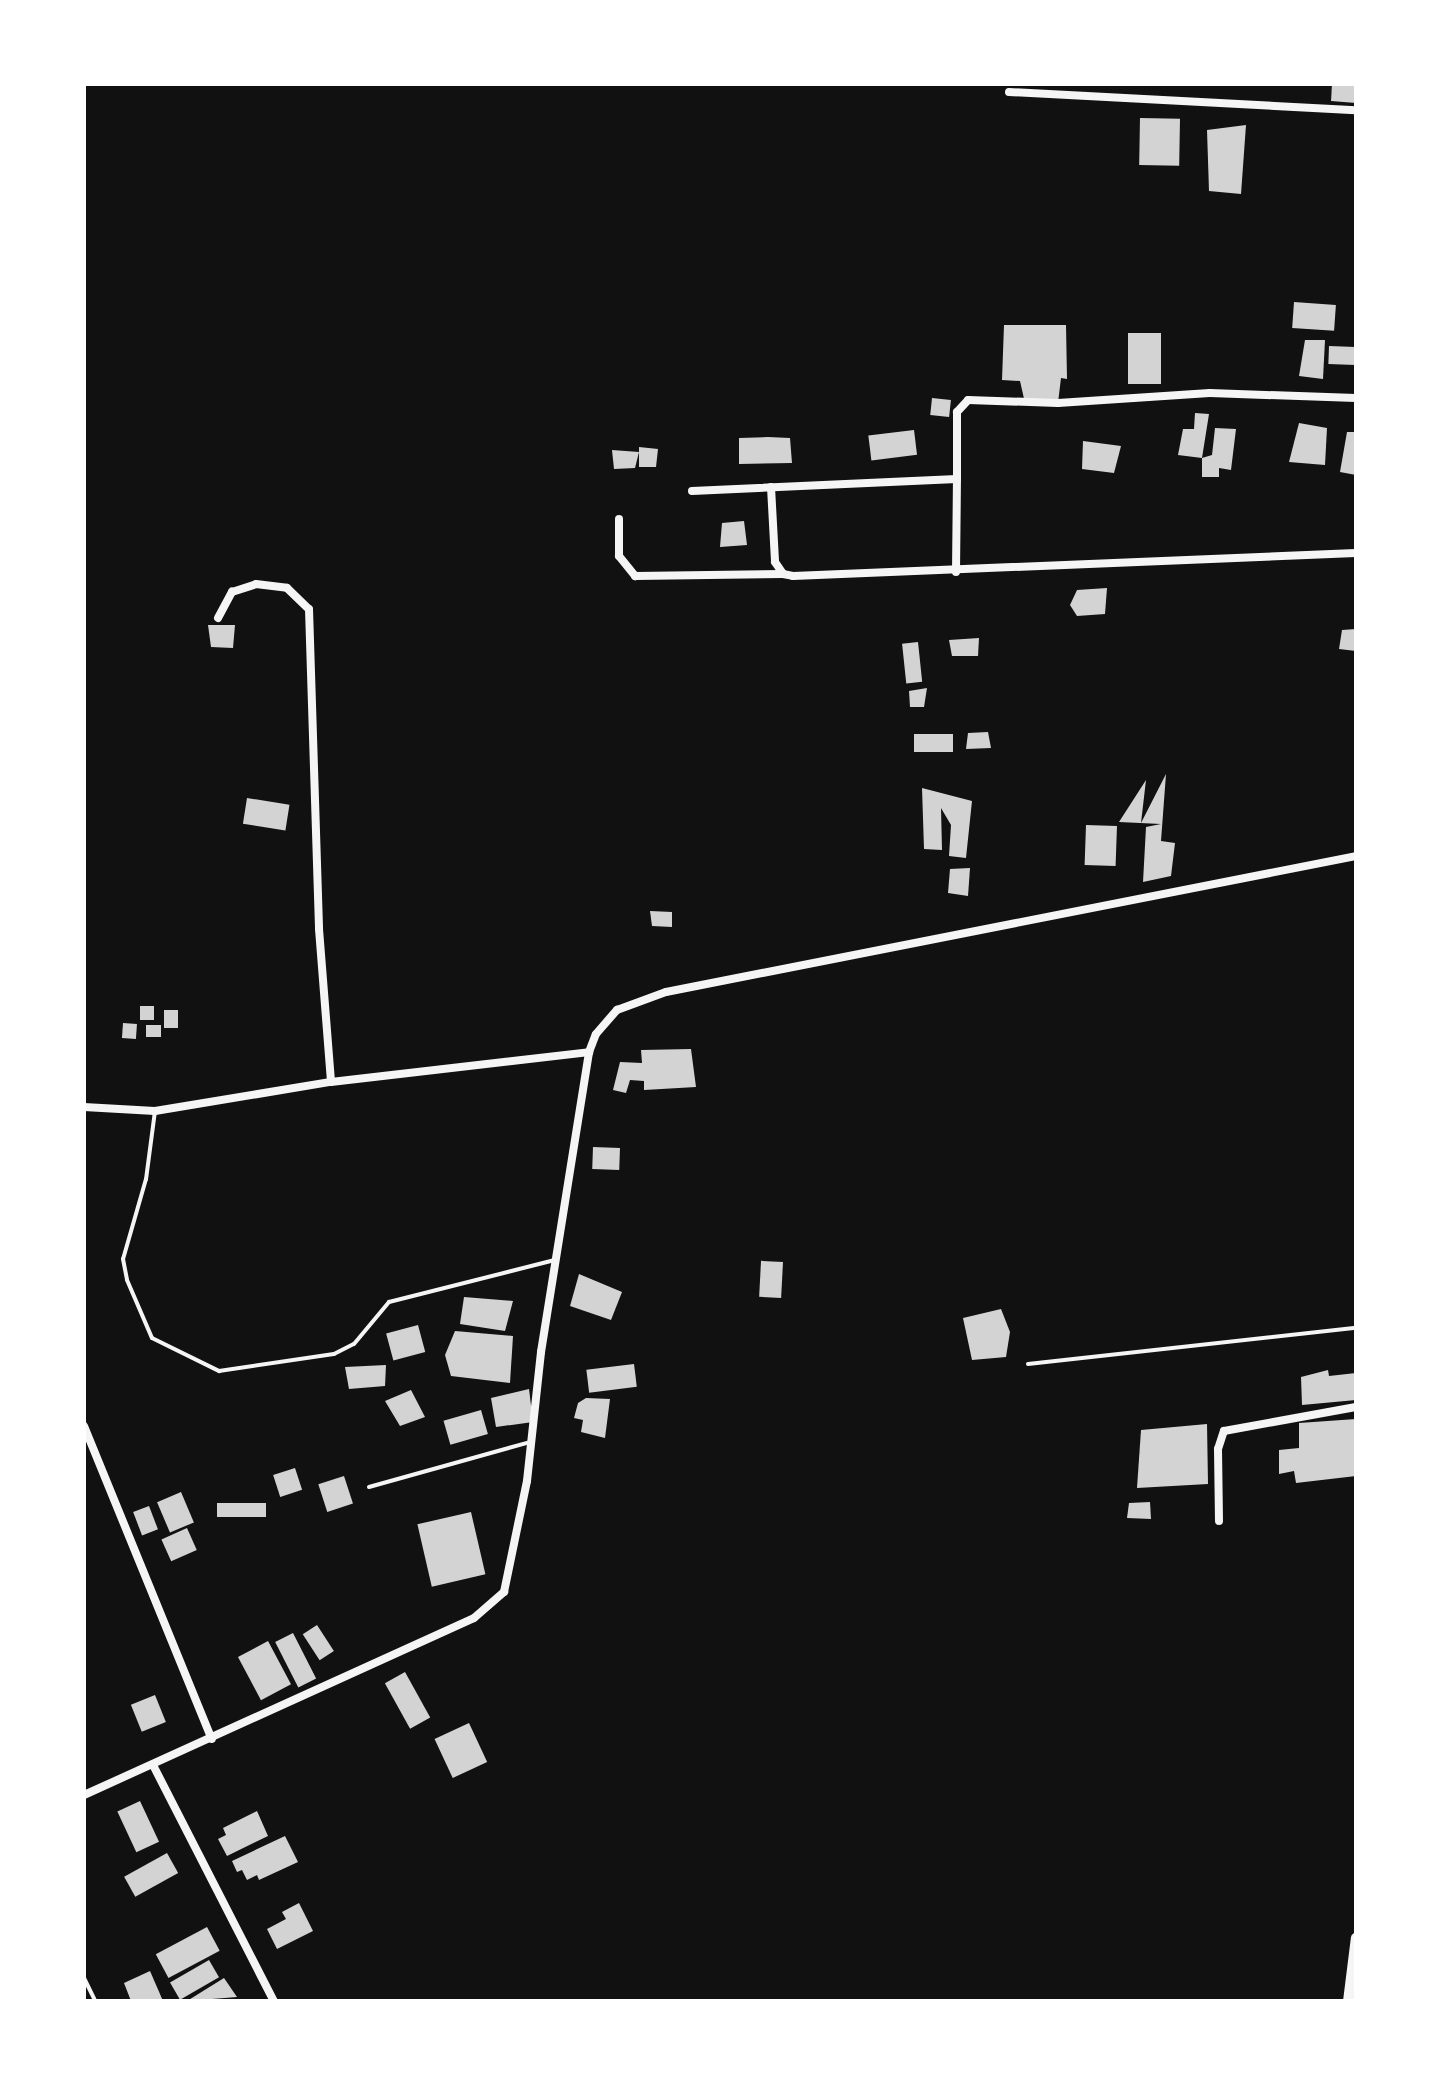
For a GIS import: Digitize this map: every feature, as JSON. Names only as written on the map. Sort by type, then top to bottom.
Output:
[{"type":"street","points":[[1009,92],[1356,110]]},
{"type":"street","points":[[956,572],[957,412],[968,400],[1058,403],[1210,393],[1356,398]]},
{"type":"street","points":[[692,491],[957,479]]},
{"type":"street","points":[[771,487],[773,551],[783,574]]},
{"type":"street","points":[[619,519],[619,556],[635,576],[956,572],[1356,553]]},
{"type":"street","points":[[218,618],[232,592],[256,584],[287,588],[309,609],[318,914],[331,1082]]},
{"type":"street","points":[[84,1795],[212,1739],[487,1610],[508,1579],[589,1052],[605,1021],[617,1010],[666,992],[1356,856]]},
{"type":"street","points":[[84,1107],[155,1111],[331,1082],[589,1052]]},
{"type":"street","points":[[1219,1521],[1218,1449],[1224,1431],[1356,1407]]},
{"type":"street","points":[[84,1426],[212,1739]]},
{"type":"street","points":[[153,1765],[274,2001]]},
{"type":"street","points":[[1348,2001],[1356,1937]]},
{"type":"lane","points":[[155,1111],[146,1179],[123,1259],[127,1280],[152,1338],[219,1371],[334,1354],[354,1344],[389,1302],[557,1259]]},
{"type":"lane","points":[[1028,1364],[1356,1328]]},
{"type":"lane","points":[[369,1487],[530,1442]]},
{"type":"lane","points":[[84,1978],[95,2001]]},
{"type":"building","points":[[1332,84],[1356,84],[1356,103],[1331,101]]},
{"type":"building","points":[[1140,118],[1180,119],[1179,166],[1139,165]]},
{"type":"building","points":[[1246,125],[1241,194],[1209,191],[1207,130]]},
{"type":"building","points":[[1294,302],[1336,305],[1334,331],[1292,328]]},
{"type":"building","points":[[1004,325],[1066,325],[1067,379],[1061,378],[1058,403],[1025,403],[1020,381],[1002,380]]},
{"type":"building","points":[[1128,333],[1161,333],[1161,384],[1128,384]]},
{"type":"building","points":[[1305,340],[1325,340],[1323,379],[1299,376]]},
{"type":"building","points":[[1329,346],[1356,347],[1355,365],[1328,364]]},
{"type":"building","points":[[932,398],[951,400],[949,417],[930,415]]},
{"type":"building","points":[[1195,413],[1209,414],[1202,458],[1178,455],[1183,429],[1194,429]]},
{"type":"building","points":[[1299,423],[1327,428],[1325,465],[1289,462]]},
{"type":"building","points":[[1215,428],[1236,429],[1231,470],[1219,468],[1219,477],[1202,477],[1202,458],[1212,455]]},
{"type":"building","points":[[914,430],[917,455],[871,460],[868,436]]},
{"type":"building","points":[[1347,432],[1356,432],[1356,475],[1340,472]]},
{"type":"building","points":[[739,438],[790,438],[792,463],[739,464]]},
{"type":"building","points":[[1083,441],[1121,446],[1114,473],[1082,469]]},
{"type":"building","points":[[639,447],[658,449],[656,467],[639,467]]},
{"type":"building","points":[[612,450],[639,452],[635,468],[614,469]]},
{"type":"building","points":[[744,521],[747,545],[720,547],[722,523]]},
{"type":"building","points":[[1107,588],[1105,614],[1077,616],[1070,605],[1077,590]]},
{"type":"building","points":[[208,625],[235,625],[233,648],[211,647]]},
{"type":"building","points":[[1356,629],[1356,651],[1339,649],[1342,630]]},
{"type":"building","points":[[979,638],[978,656],[952,656],[949,640]]},
{"type":"building","points":[[918,642],[922,682],[906,683],[902,644]]},
{"type":"building","points":[[927,688],[924,707],[910,707],[909,691]]},
{"type":"building","points":[[988,732],[991,748],[966,749],[968,733]]},
{"type":"building","points":[[914,734],[953,734],[953,752],[914,752]]},
{"type":"building","points":[[1166,774],[1161,841],[1175,843],[1171,876],[1143,882],[1146,827],[1161,824],[1119,822],[1146,780],[1141,823]]},
{"type":"building","points":[[922,788],[972,801],[966,858],[949,856],[951,825],[941,808],[942,850],[924,849]]},
{"type":"building","points":[[247,798],[289,805],[285,830],[243,824]]},
{"type":"building","points":[[1086,825],[1117,826],[1116,866],[1085,865]]},
{"type":"building","points":[[970,868],[968,896],[948,893],[950,869]]},
{"type":"building","points":[[650,911],[672,912],[672,927],[652,926]]},
{"type":"building","points":[[140,1006],[154,1006],[154,1020],[140,1020]]},
{"type":"building","points":[[164,1010],[178,1010],[178,1028],[164,1028]]},
{"type":"building","points":[[123,1023],[137,1024],[136,1039],[122,1038]]},
{"type":"building","points":[[146,1025],[161,1025],[161,1037],[146,1037]]},
{"type":"building","points":[[691,1049],[696,1087],[644,1090],[644,1081],[630,1080],[626,1093],[613,1090],[620,1062],[642,1063],[641,1050]]},
{"type":"building","points":[[593,1147],[620,1148],[619,1170],[592,1169]]},
{"type":"building","points":[[761,1261],[783,1262],[781,1298],[759,1297]]},
{"type":"building","points":[[579,1274],[622,1292],[611,1320],[570,1306]]},
{"type":"building","points":[[464,1297],[513,1301],[505,1331],[460,1324]]},
{"type":"building","points":[[1001,1309],[1010,1332],[1006,1357],[972,1360],[963,1318]]},
{"type":"building","points":[[418,1325],[425,1352],[393,1361],[386,1334]]},
{"type":"building","points":[[455,1331],[513,1336],[510,1383],[451,1376],[445,1355]]},
{"type":"building","points":[[634,1364],[637,1387],[589,1393],[586,1370]]},
{"type":"building","points":[[386,1365],[385,1386],[349,1389],[345,1367]]},
{"type":"building","points":[[1328,1370],[1329,1376],[1356,1373],[1356,1400],[1302,1405],[1301,1377]]},
{"type":"building","points":[[529,1389],[533,1422],[496,1427],[491,1398]]},
{"type":"building","points":[[411,1390],[425,1417],[400,1426],[385,1401]]},
{"type":"building","points":[[586,1398],[610,1399],[605,1438],[581,1432],[583,1420],[574,1418],[578,1403]]},
{"type":"building","points":[[481,1410],[488,1434],[450,1445],[444,1421]]},
{"type":"building","points":[[1356,1419],[1356,1476],[1296,1483],[1294,1471],[1279,1474],[1279,1450],[1299,1448],[1299,1423]]},
{"type":"building","points":[[1207,1424],[1208,1484],[1137,1488],[1141,1430]]},
{"type":"building","points":[[295,1468],[302,1490],[280,1497],[273,1475]]},
{"type":"building","points":[[344,1476],[353,1504],[327,1512],[318,1484]]},
{"type":"building","points":[[181,1492],[194,1522],[170,1533],[157,1502]]},
{"type":"building","points":[[1150,1502],[1151,1519],[1127,1518],[1129,1503]]},
{"type":"building","points":[[217,1503],[266,1503],[266,1517],[217,1517]]},
{"type":"building","points":[[149,1506],[158,1529],[142,1535],[133,1512]]},
{"type":"building","points":[[471,1512],[485,1574],[432,1587],[417,1524]]},
{"type":"building","points":[[187,1528],[197,1550],[171,1561],[161,1539]]},
{"type":"building","points":[[317,1625],[334,1651],[320,1660],[303,1634]]},
{"type":"building","points":[[293,1633],[316,1678],[298,1688],[275,1642]]},
{"type":"building","points":[[268,1641],[291,1684],[261,1700],[238,1657]]},
{"type":"building","points":[[405,1672],[430,1717],[410,1729],[385,1683]]},
{"type":"building","points":[[155,1695],[166,1722],[142,1732],[131,1705]]},
{"type":"building","points":[[469,1723],[487,1762],[453,1778],[435,1739]]},
{"type":"building","points":[[140,1801],[159,1842],[136,1852],[117,1812]]},
{"type":"building","points":[[257,1811],[268,1836],[227,1856],[218,1839],[226,1835],[223,1828]]},
{"type":"building","points":[[285,1836],[298,1862],[259,1880],[257,1875],[247,1880],[242,1870],[237,1872],[232,1861]]},
{"type":"building","points":[[167,1853],[178,1873],[135,1897],[124,1877]]},
{"type":"building","points":[[299,1903],[313,1931],[277,1949],[267,1929],[286,1919],[282,1912]]},
{"type":"building","points":[[207,1927],[220,1951],[168,1978],[156,1954]]},
{"type":"building","points":[[209,1960],[219,1977],[180,2000],[170,1982]]},
{"type":"building","points":[[150,1971],[163,2001],[131,2001],[124,1983]]},
{"type":"building","points":[[224,1978],[237,1997],[187,2001]]}]
